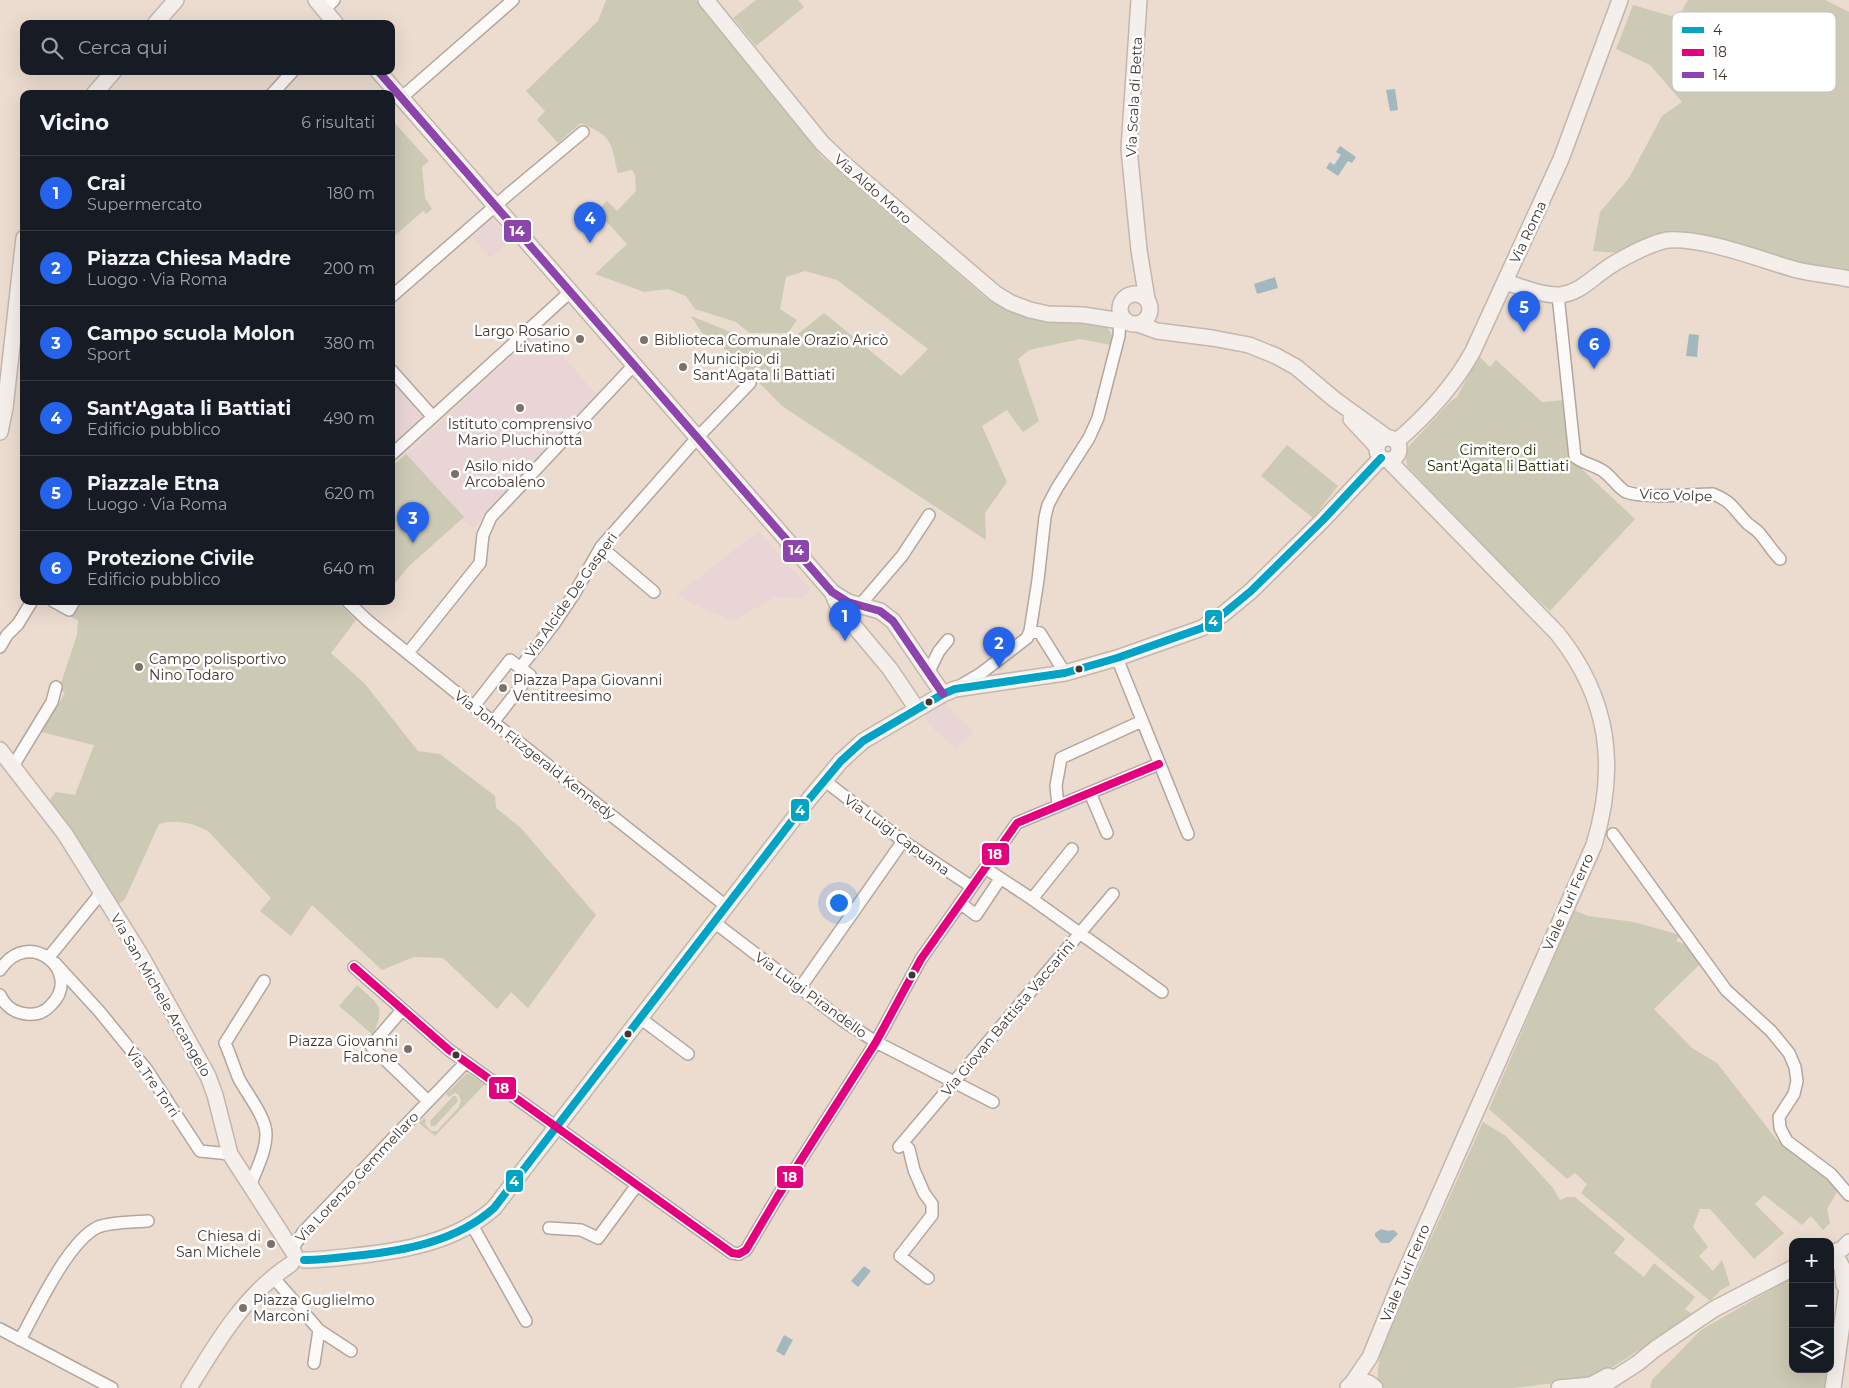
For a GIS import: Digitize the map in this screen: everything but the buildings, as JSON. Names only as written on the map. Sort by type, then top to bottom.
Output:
[{"type":"main road","points":[[158,20],[176,0]]},
{"type":"main road","name":"Via Aldo Moro","points":[[706,0],[822,143],[971,274],[996,294],[1024,308],[1048,314],[1083,315]]},
{"type":"main road","name":"Via Roma","points":[[948,692],[1065,673],[1184,636],[1202,628],[1251,592],[1323,520],[1388,449],[1441,397],[1456,379],[1473,350],[1562,159],[1620,0]]},
{"type":"main road","name":"Via Scala di Betta","points":[[1139,2],[1129,149],[1139,250]]},
{"type":"main road","points":[[325,3],[334,20]]},
{"type":"main road","points":[[97,90],[111,75]]},
{"type":"main road","points":[[381,75],[394,90]]},
{"type":"main road","points":[[189,1388],[221,1335],[253,1297],[295,1256],[321,1260],[391,1252],[443,1238],[472,1225],[494,1208],[824,780],[863,741],[948,692],[928,673],[893,621],[880,612],[848,602],[832,592],[395,91]]},
{"type":"main road","points":[[1505,282],[1541,293],[1558,295],[1571,293],[1617,262],[1657,243],[1670,240],[1697,243],[1739,252],[1799,270],[1849,279]]},
{"type":"main road","points":[[1126,313],[1139,250]]},
{"type":"main road","points":[[1083,315],[1126,313],[1147,320],[1149,305],[1139,250]]},
{"type":"main road","points":[[1083,315],[1100,317],[1126,313],[1139,294],[1164,326],[1174,332]]},
{"type":"main road","points":[[0,432],[19,330],[20,312]]},
{"type":"main road","name":"Viale Turi Ferro","points":[[1126,313],[1157,331],[1174,332],[1249,345],[1276,356],[1296,367],[1334,399],[1388,449],[1412,485],[1558,633],[1574,654],[1586,676],[1603,723],[1607,766],[1606,790],[1602,820],[1594,845],[1399,1286],[1370,1357]]},
{"type":"main road","points":[[832,592],[844,615],[890,669],[917,709]]},
{"type":"main road","points":[[844,615],[858,604]]},
{"type":"main road","name":"Via San Michele Arcangelo","points":[[0,750],[65,834],[140,954],[205,1070],[215,1095],[230,1154],[295,1256]]},
{"type":"main road","points":[[1834,1252],[1849,1244]]},
{"type":"main road","points":[[1834,1256],[1842,1267],[1846,1292]]},
{"type":"main road","points":[[1599,1388],[1714,1309],[1789,1270]]},
{"type":"main road","points":[[1833,1388],[1849,1274]]},
{"type":"main road","points":[[1559,1388],[1600,1381],[1636,1358],[1655,1349]]},
{"type":"main road","points":[[1349,1386],[1370,1357]]},
{"type":"main road","points":[[1370,1357],[1370,1377],[1373,1386]]},
{"type":"main road","points":[[1349,1386],[1361,1381],[1373,1386]]},
{"type":"street","points":[[401,98],[513,0]]},
{"type":"street","points":[[276,90],[290,75]]},
{"type":"street","points":[[395,294],[583,132]]},
{"type":"street","points":[[395,451],[570,292]]},
{"type":"street","name":"Vico Volpe","points":[[1558,295],[1574,454],[1581,462],[1601,470],[1627,492],[1649,495],[1712,494],[1728,501],[1747,523],[1760,533],[1780,559]]},
{"type":"street","points":[[1028,635],[1038,580],[1048,505],[1089,438],[1098,418],[1126,313]]},
{"type":"street","points":[[1100,317],[1111,325],[1119,336]]},
{"type":"street","points":[[408,653],[480,563],[483,535],[491,518],[634,365]]},
{"type":"street","points":[[395,374],[433,417]]},
{"type":"street","name":"Via Alcide De Gasperi","points":[[522,665],[574,594],[601,547],[697,438],[750,383]]},
{"type":"street","points":[[858,604],[902,556],[929,515]]},
{"type":"street","points":[[601,547],[654,592]]},
{"type":"street","points":[[0,647],[30,605]]},
{"type":"street","points":[[60,605],[69,610],[72,605]]},
{"type":"street","name":"Via John Fitzgerald Kennedy","points":[[352,605],[408,653],[726,906]]},
{"type":"street","points":[[948,692],[980,674],[1028,635],[1040,633],[1065,673]]},
{"type":"street","points":[[928,673],[939,651],[948,640]]},
{"type":"street","points":[[1117,658],[1188,834]]},
{"type":"street","points":[[474,706],[510,660],[522,665],[530,675],[494,721]]},
{"type":"street","points":[[13,766],[52,702],[56,687]]},
{"type":"street","points":[[1058,806],[1056,786],[1061,758],[1142,721]]},
{"type":"street","points":[[354,967],[402,1010],[466,1062],[732,1253],[739,1254],[746,1250],[876,1042],[921,959],[1017,823],[1160,764]]},
{"type":"street","name":"Via Luigi Capuana","points":[[824,780],[903,841],[972,888]]},
{"type":"street","points":[[1090,792],[1107,833]]},
{"type":"street","points":[[1613,834],[1726,990],[1771,1031],[1789,1053],[1795,1067],[1796,1081],[1794,1094],[1779,1118],[1780,1128],[1787,1142],[1831,1174],[1849,1195]]},
{"type":"street","points":[[800,988],[903,841]]},
{"type":"street","points":[[1032,898],[1072,849]]},
{"type":"street","points":[[985,868],[1032,898],[1162,992]]},
{"type":"street","points":[[960,904],[976,914],[1000,879]]},
{"type":"street","points":[[52,960],[101,893]]},
{"type":"street","name":"Via Giovan Battista Vaccarini","points":[[928,1278],[900,1256],[932,1215],[932,1204],[924,1194],[914,1170],[909,1149],[901,1144],[1113,894]]},
{"type":"street","name":"Via Luigi Pirandello","points":[[714,922],[842,1020],[876,1042],[993,1102]]},
{"type":"street","points":[[0,970],[7,960],[16,954],[27,951],[38,952],[52,960],[82,993]]},
{"type":"street","points":[[52,960],[59,970],[61,986],[55,1001]]},
{"type":"street","points":[[250,1186],[263,1153],[266,1135],[265,1127],[238,1076],[226,1042],[264,980]]},
{"type":"street","points":[[0,995],[6,1005],[12,1010],[28,1014],[43,1011],[69,993],[82,993]]},
{"type":"street","name":"Via Tre Torri","points":[[82,993],[147,1070],[200,1151],[230,1154]]},
{"type":"street","points":[[402,1010],[371,1046],[425,1104]]},
{"type":"street","points":[[640,1018],[688,1054]]},
{"type":"street","name":"Via Lorenzo Gemmellaro","points":[[295,1256],[304,1231],[466,1062]]},
{"type":"street","points":[[549,1228],[581,1230],[598,1238],[637,1185]]},
{"type":"street","points":[[20,1340],[51,1283],[84,1237],[101,1226],[148,1221]]},
{"type":"street","points":[[472,1225],[526,1321]]},
{"type":"street","points":[[273,1277],[319,1330],[351,1351]]},
{"type":"street","points":[[0,1329],[112,1388]]},
{"type":"street","points":[[314,1363],[319,1330]]},
{"type":"shaded area","points":[[493,218],[511,240],[490,258],[472,237]]},
{"type":"shaded area","name":"Istituto comprensivo Mario Pluchinotta","points":[[540,330],[597,395],[473,528],[461,520],[464,517],[406,454]]},
{"type":"shaded area","points":[[395,384],[423,416],[395,441]]},
{"type":"shaded area","points":[[759,531],[810,589],[803,598],[775,597],[733,621],[676,595]]},
{"type":"shaded area","points":[[946,703],[973,731],[956,749],[935,731],[924,717]]},
{"type":"green space","points":[[606,0],[696,0],[822,157],[985,297],[1006,309],[1034,318],[1100,322],[1107,327],[1112,335],[1111,345],[1080,339],[1029,350],[1018,359],[1039,421],[1023,432],[1007,410],[982,426],[1007,482],[985,513],[986,540],[782,406],[730,353],[702,333],[691,316],[753,341],[793,338],[824,313],[901,376],[928,349],[837,280],[805,271],[786,277],[780,309],[797,320],[788,333],[750,333],[736,322],[695,309],[686,296],[668,289],[644,292],[595,274],[627,244],[597,211],[607,201],[617,211],[636,191],[635,175],[632,170],[618,173],[611,146],[605,136],[581,123],[558,143],[537,120],[545,111],[526,91],[598,21]]},
{"type":"green space","points":[[756,0],[798,0],[804,7],[756,46],[733,18]]},
{"type":"green space","points":[[1688,0],[1825,0],[1849,12],[1849,271],[1837,267],[1797,263],[1698,235],[1670,231],[1617,253],[1593,251],[1600,212],[1629,178],[1662,116],[1682,102],[1673,92],[1836,92],[1836,12],[1681,12]]},
{"type":"green space","points":[[1633,5],[1672,16],[1672,90],[1650,65],[1616,49]]},
{"type":"green space","points":[[395,123],[429,161],[422,167],[425,198],[432,209],[426,214],[423,211],[395,236]]},
{"type":"green space","name":"Cimitero di Sant'Agata li Battiati","points":[[1479,356],[1490,367],[1496,360],[1542,402],[1564,400],[1570,458],[1635,519],[1550,611],[1513,576],[1407,466],[1407,448],[1457,397]]},
{"type":"green space","points":[[1287,445],[1338,486],[1313,518],[1261,476]]},
{"type":"green space","points":[[406,454],[464,517],[409,566],[395,583],[395,464]]},
{"type":"green space","points":[[78,605],[340,605],[356,620],[331,653],[365,684],[418,751],[440,754],[495,796],[496,808],[520,827],[596,915],[528,1008],[511,992],[497,1009],[443,958],[414,957],[382,970],[312,905],[291,936],[260,911],[271,898],[208,831],[190,824],[172,822],[159,824],[125,899],[119,904],[111,895],[49,801],[56,792],[75,795],[94,745],[41,732],[65,693],[59,689],[77,635],[78,620],[71,617]]},
{"type":"green space","points":[[1574,910],[1588,916],[1634,922],[1680,935],[1676,941],[1686,945],[1700,964],[1654,1009],[1692,1048],[1717,1063],[1777,1140],[1839,1189],[1827,1209],[1830,1223],[1823,1230],[1811,1216],[1802,1225],[1764,1195],[1755,1204],[1784,1233],[1754,1259],[1710,1209],[1700,1209],[1693,1227],[1708,1247],[1699,1256],[1713,1271],[1722,1260],[1730,1285],[1721,1290],[1710,1301],[1581,1193],[1587,1184],[1575,1173],[1567,1179],[1489,1109]]},
{"type":"green space","points":[[357,985],[378,1006],[379,1017],[373,1035],[339,1006]]},
{"type":"green space","points":[[467,1073],[485,1084],[435,1136],[419,1123],[424,1118],[426,1120],[425,1124],[431,1131],[437,1131],[458,1108],[461,1101],[459,1095],[455,1093],[449,1097],[446,1094]]},
{"type":"green space","points":[[453,1096],[456,1096],[458,1101],[435,1126],[431,1126],[430,1121]]},
{"type":"green space","points":[[1483,1122],[1506,1136],[1553,1188],[1560,1200],[1567,1197],[1575,1197],[1625,1239],[1614,1253],[1644,1277],[1654,1263],[1695,1297],[1685,1309],[1693,1315],[1596,1378],[1513,1388],[1383,1388],[1378,1380],[1381,1350]]},
{"type":"green space","points":[[1789,1279],[1789,1373],[1831,1373],[1830,1388],[1650,1388],[1652,1380],[1701,1330]]},
{"type":"water","points":[[1395,89],[1398,110],[1390,111],[1386,90]]},
{"type":"water","points":[[1340,146],[1356,157],[1352,163],[1348,161],[1338,176],[1326,168],[1330,162],[1334,165],[1341,155],[1336,152]]},
{"type":"water","points":[[1275,277],[1278,288],[1257,294],[1254,284]]},
{"type":"water","points":[[1689,334],[1699,335],[1697,357],[1686,356]]},
{"type":"water","points":[[1381,1229],[1394,1230],[1398,1234],[1389,1243],[1381,1243],[1375,1236],[1375,1233]]},
{"type":"water","points":[[864,1266],[871,1271],[858,1287],[851,1281]]},
{"type":"water","points":[[784,1335],[793,1340],[784,1356],[776,1351]]},
{"type":"transit line","name":"14","points":[[381,75],[395,90]]},
{"type":"transit line","name":"14","points":[[395,91],[832,592],[848,602],[880,611],[893,621],[943,694]]},
{"type":"transit line","name":"4","points":[[304,1260],[329,1259],[410,1248],[446,1237],[463,1229],[479,1220],[494,1208],[805,804],[841,761],[863,741],[943,694],[955,689],[1065,673],[1117,658],[1202,628],[1222,615],[1251,591],[1323,520],[1381,458]]},
{"type":"transit line","name":"18","points":[[354,967],[449,1050],[732,1253],[739,1254],[746,1250],[876,1042],[921,959],[1017,823],[1159,764]]},
{"type":"place","name":"Sant'Agata li Battiati","points":[[590,243]]},
{"type":"place","name":"Piazzale Etna","points":[[1524,332]]},
{"type":"place","name":"Largo Rosario Livatino","points":[[580,339]]},
{"type":"place","name":"Biblioteca Comunale Orazio Aricò","points":[[644,340]]},
{"type":"place","name":"Municipio di Sant'Agata li Battiati","points":[[683,367]]},
{"type":"place","name":"Protezione Civile","points":[[1594,369]]},
{"type":"place","name":"Istituto comprensivo Mario Pluchinotta","points":[[520,408]]},
{"type":"place","name":"Asilo nido Arcobaleno","points":[[455,474]]},
{"type":"place","name":"Campo scuola Molon","points":[[413,543]]},
{"type":"place","name":"Crai","points":[[845,641]]},
{"type":"place","name":"Campo polisportivo Nino Todaro","points":[[139,667]]},
{"type":"place","name":"Piazza Chiesa Madre","points":[[999,668]]},
{"type":"place","name":"Piazza Papa Giovanni Ventitreesimo","points":[[503,688]]},
{"type":"place","name":"Piazza Giovanni Falcone","points":[[408,1049]]},
{"type":"place","name":"Chiesa di San Michele","points":[[271,1244]]},
{"type":"place","name":"Piazza Guglielmo Marconi","points":[[243,1308]]}]
